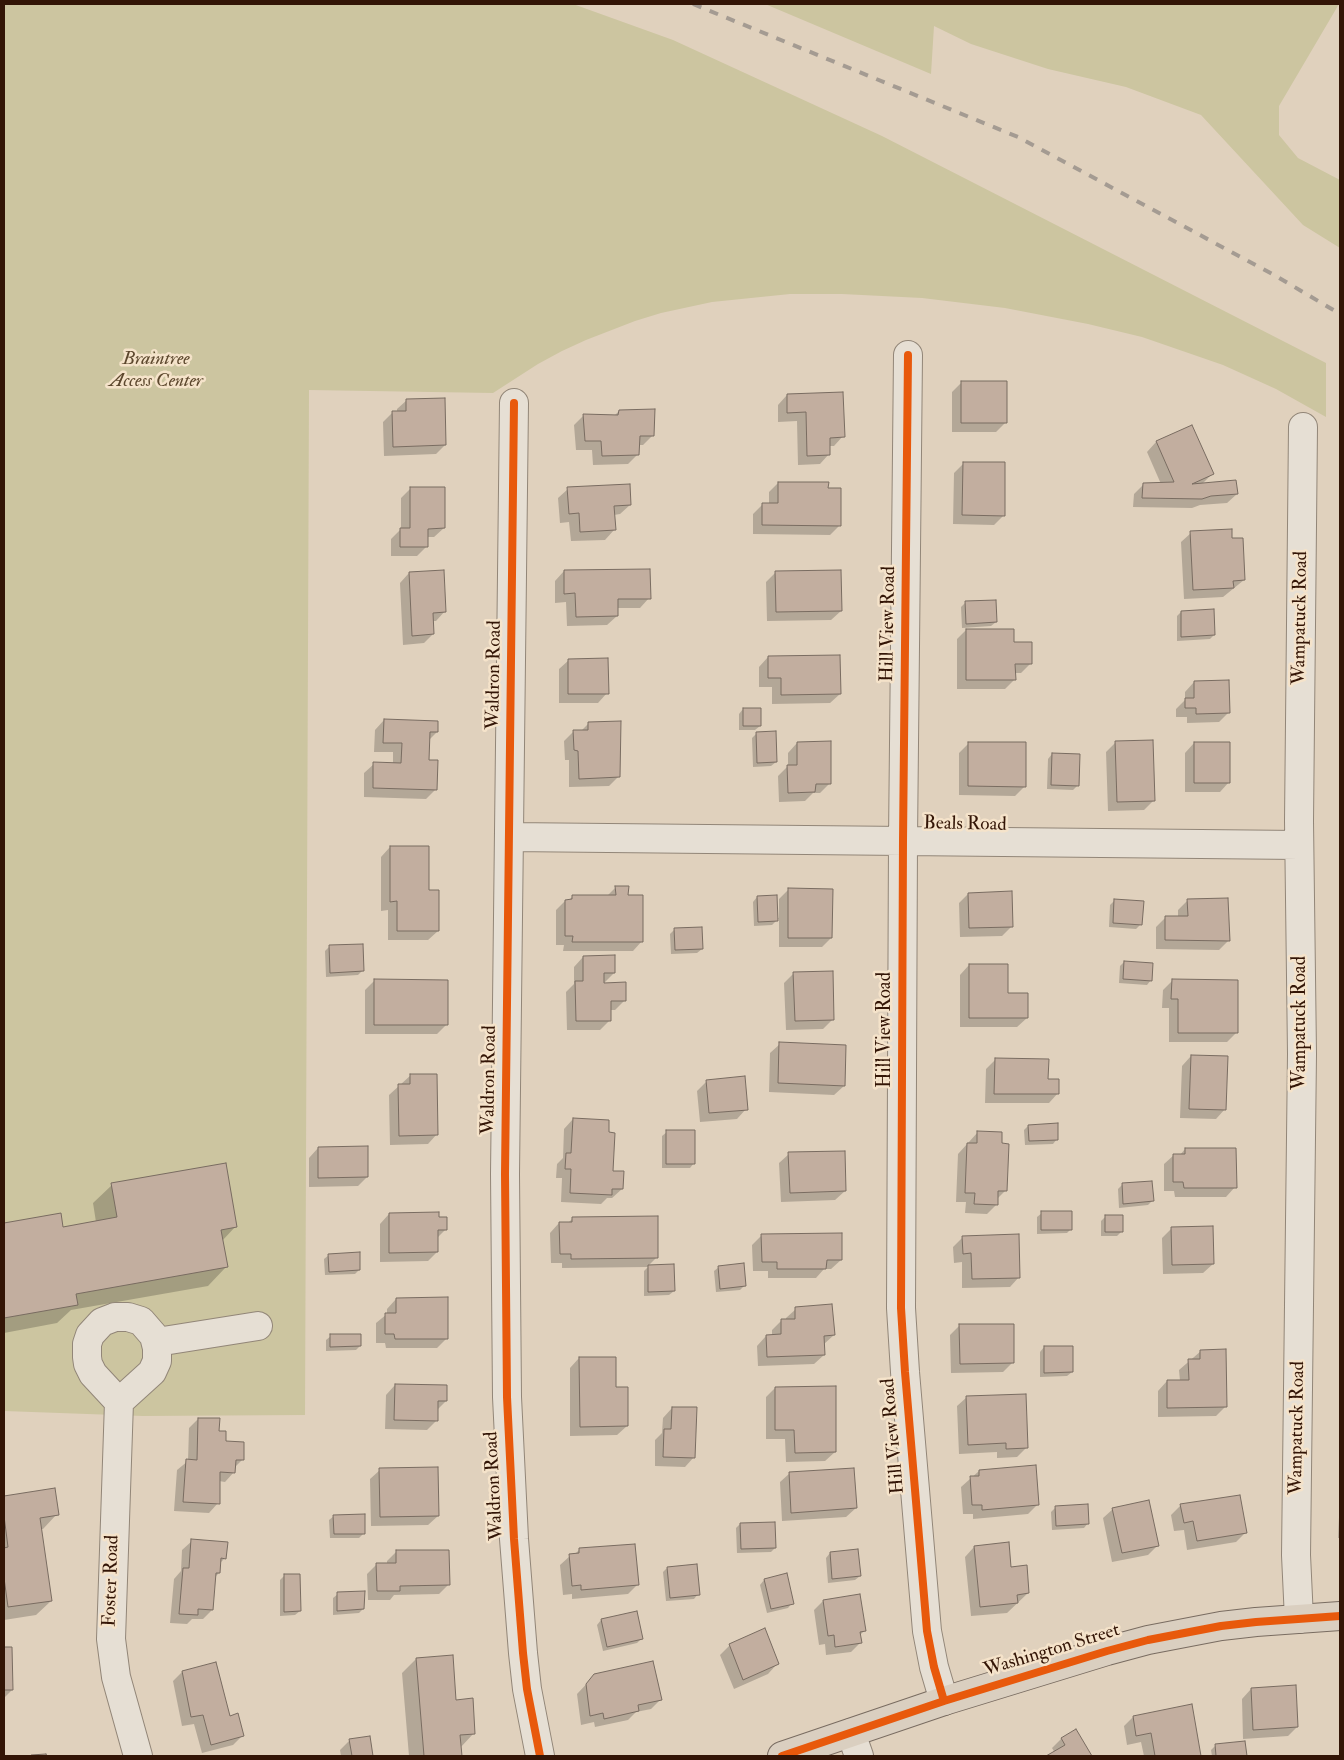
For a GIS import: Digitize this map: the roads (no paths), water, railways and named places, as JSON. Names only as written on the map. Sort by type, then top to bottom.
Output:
[{"type":"main road","name":"Washington Street","points":[[782,1756],[855,1745],[944,1702],[1060,1664],[1148,1640],[1221,1626],[1340,1616]]},
{"type":"street","name":"Hill View Road","points":[[908,355],[903,840],[903,1340],[927,1631],[934,1667],[944,1702]]},
{"type":"street","name":"Waldron Road","points":[[514,403],[505,1204],[508,1406],[514,1539],[523,1653],[540,1756]]},
{"type":"street","name":"Wampatuck Road","points":[[1299,1619],[1296,1555],[1302,1054],[1299,844],[1303,427]]},
{"type":"street","name":"Beals Road","points":[[510,837],[1299,844]]},
{"type":"street","points":[[128,1316],[141,1321],[154,1336],[157,1342],[157,1361],[152,1372],[119,1402],[93,1374],[88,1364],[87,1344],[90,1335],[98,1325],[108,1318],[128,1316]]},
{"type":"street","points":[[157,1342],[258,1326]]},
{"type":"street","name":"Foster Road","points":[[119,1402],[111,1639],[116,1678],[138,1756]]},
{"type":"railway","points":[[693,4],[1018,137],[1276,276],[1340,314]]},
{"type":"park label","name":"Braintree Access Center","points":[[156,371]]}]
